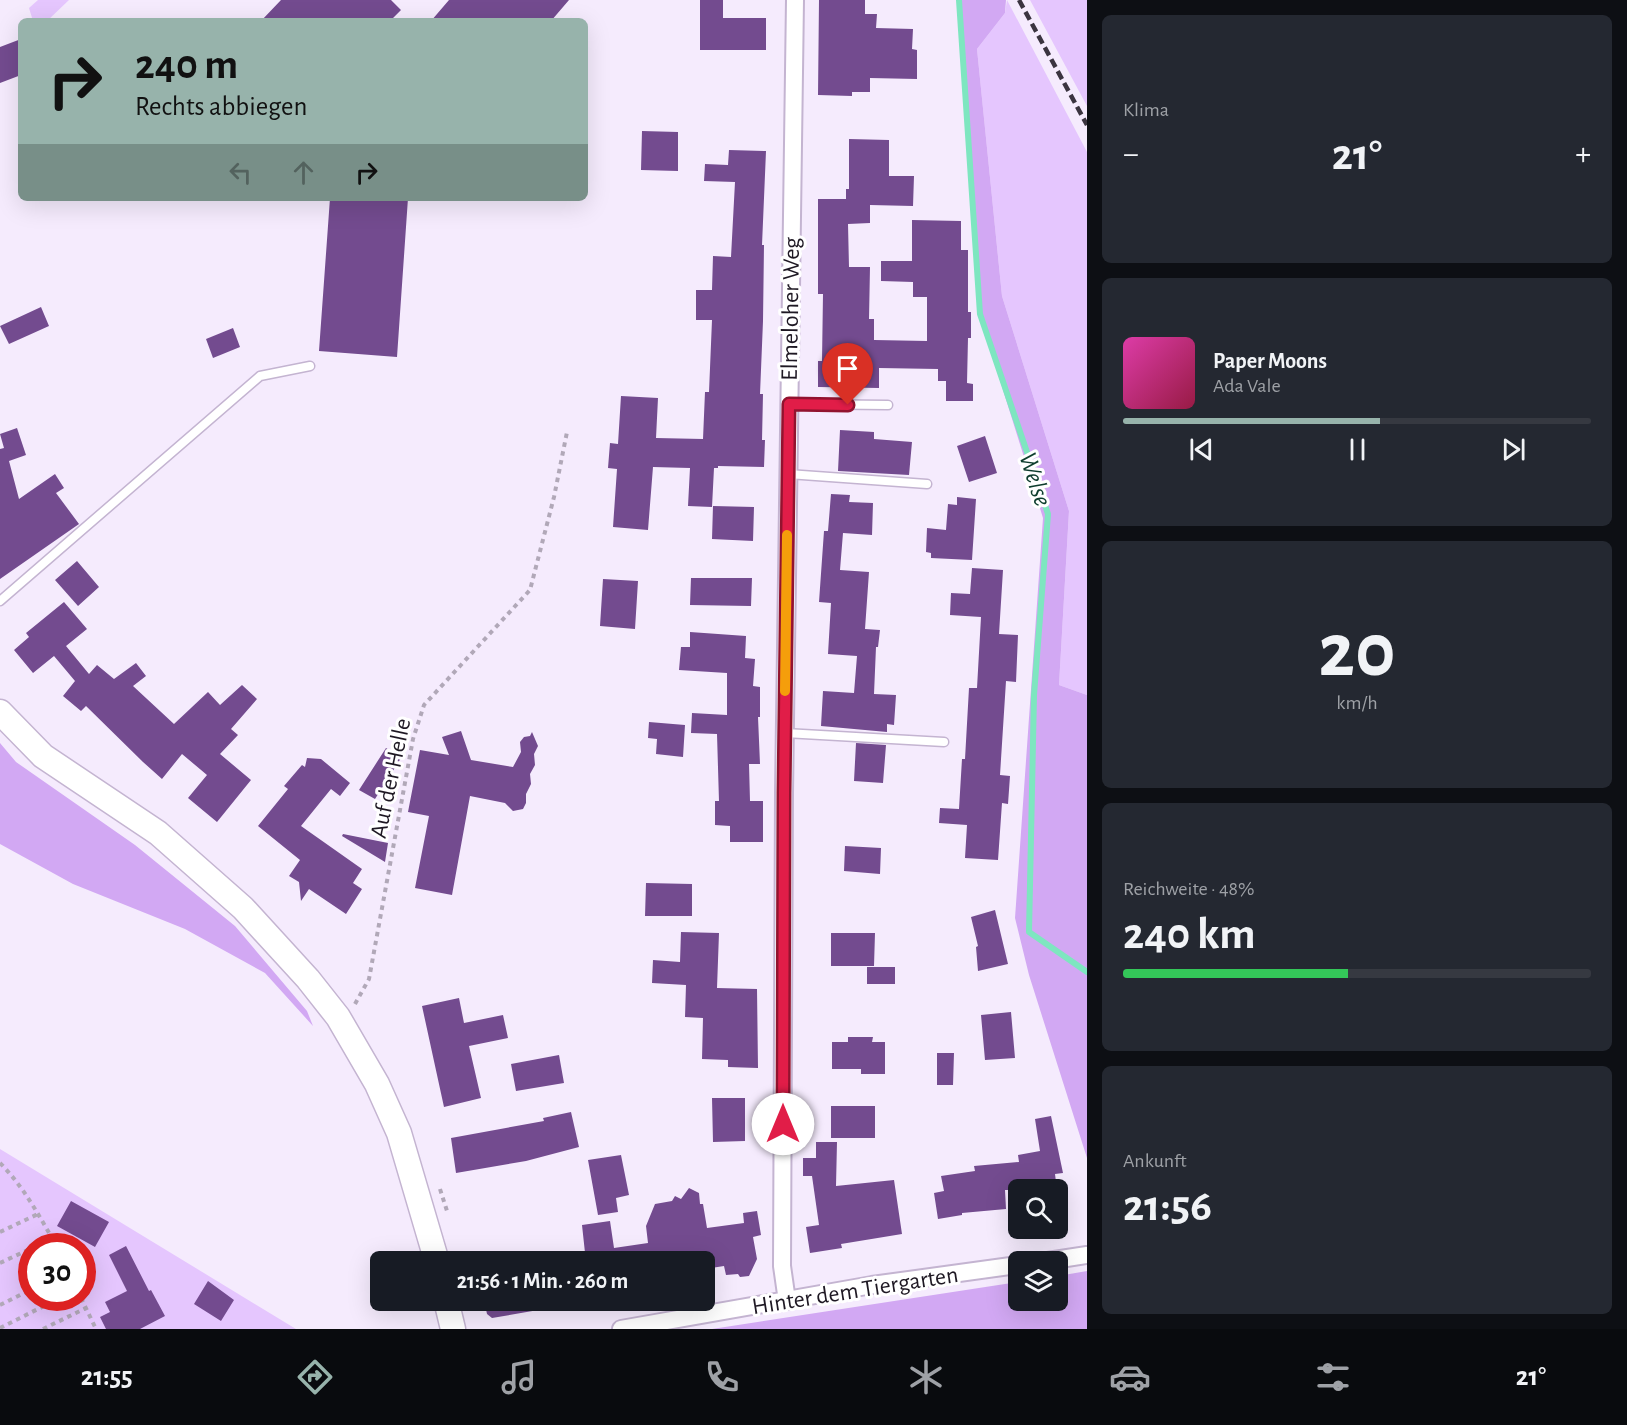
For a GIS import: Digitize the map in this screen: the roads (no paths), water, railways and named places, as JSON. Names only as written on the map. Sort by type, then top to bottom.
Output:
[{"type":"main road","points":[[0,712],[44,756],[158,833],[243,908],[308,979],[338,1017],[377,1084],[399,1133],[434,1251]]},
{"type":"main road","points":[[449,1311],[453,1329]]},
{"type":"street","name":"Elmeloher Weg","points":[[787,1301],[782,1266],[784,733],[795,0]]},
{"type":"street","points":[[1068,1258],[1087,1255]]},
{"type":"street","name":"Hinter dem Tiergarten","points":[[621,1329],[872,1285],[1008,1266]]},
{"type":"lane","points":[[0,601],[260,376],[310,366]]},
{"type":"lane","points":[[789,404],[888,405]]},
{"type":"lane","points":[[788,474],[927,484]]},
{"type":"lane","points":[[784,733],[944,742]]},
{"type":"waterway","name":"Welse","points":[[959,0],[980,314],[1048,514],[1034,695],[1029,932],[1087,972]]},
{"type":"railway","points":[[1019,0],[1087,125]]}]
